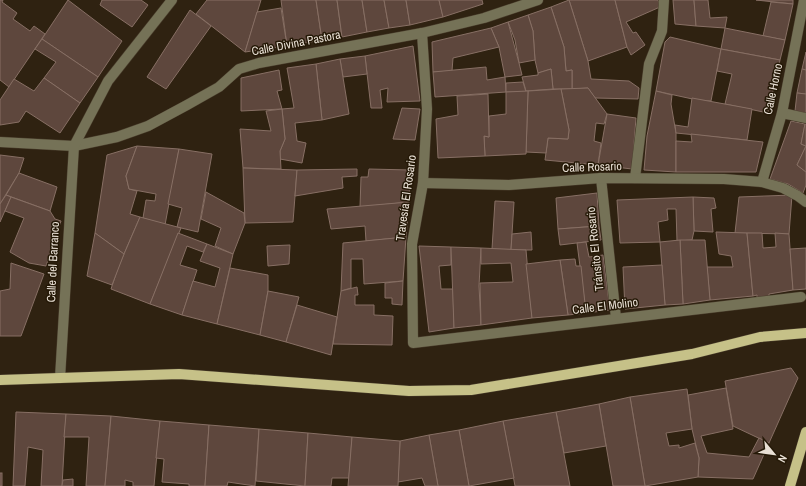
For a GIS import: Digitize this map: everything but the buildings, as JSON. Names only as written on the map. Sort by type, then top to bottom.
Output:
[{"type":"main road","points":[[0,380],[179,374],[409,391],[471,390],[692,354],[760,337],[806,332]]},
{"type":"main road","points":[[790,486],[806,432]]},
{"type":"street","name":"Calle del Barranco","points":[[60,378],[67,235],[74,146],[108,81],[172,0]]},
{"type":"street","name":"Calle Divina Pastora","points":[[74,146],[117,137],[148,126],[219,87],[239,69],[259,62],[422,33],[484,18],[538,0]]},
{"type":"street","points":[[635,178],[649,64],[662,31],[664,0]]},
{"type":"street","name":"Calle Horno","points":[[762,182],[782,113],[804,0]]},
{"type":"street","name":"Travesía El Rosario","points":[[412,343],[412,244],[423,183],[428,109],[422,33]]},
{"type":"street","points":[[782,113],[806,118]]},
{"type":"street","points":[[0,142],[74,146]]},
{"type":"street","name":"Calle Rosario","points":[[423,183],[509,185],[601,178],[762,182],[783,188],[806,202]]},
{"type":"street","name":"Tránsito El Rosario","points":[[601,178],[616,318]]},
{"type":"street","name":"Calle El Molino","points":[[412,343],[801,297]]}]
